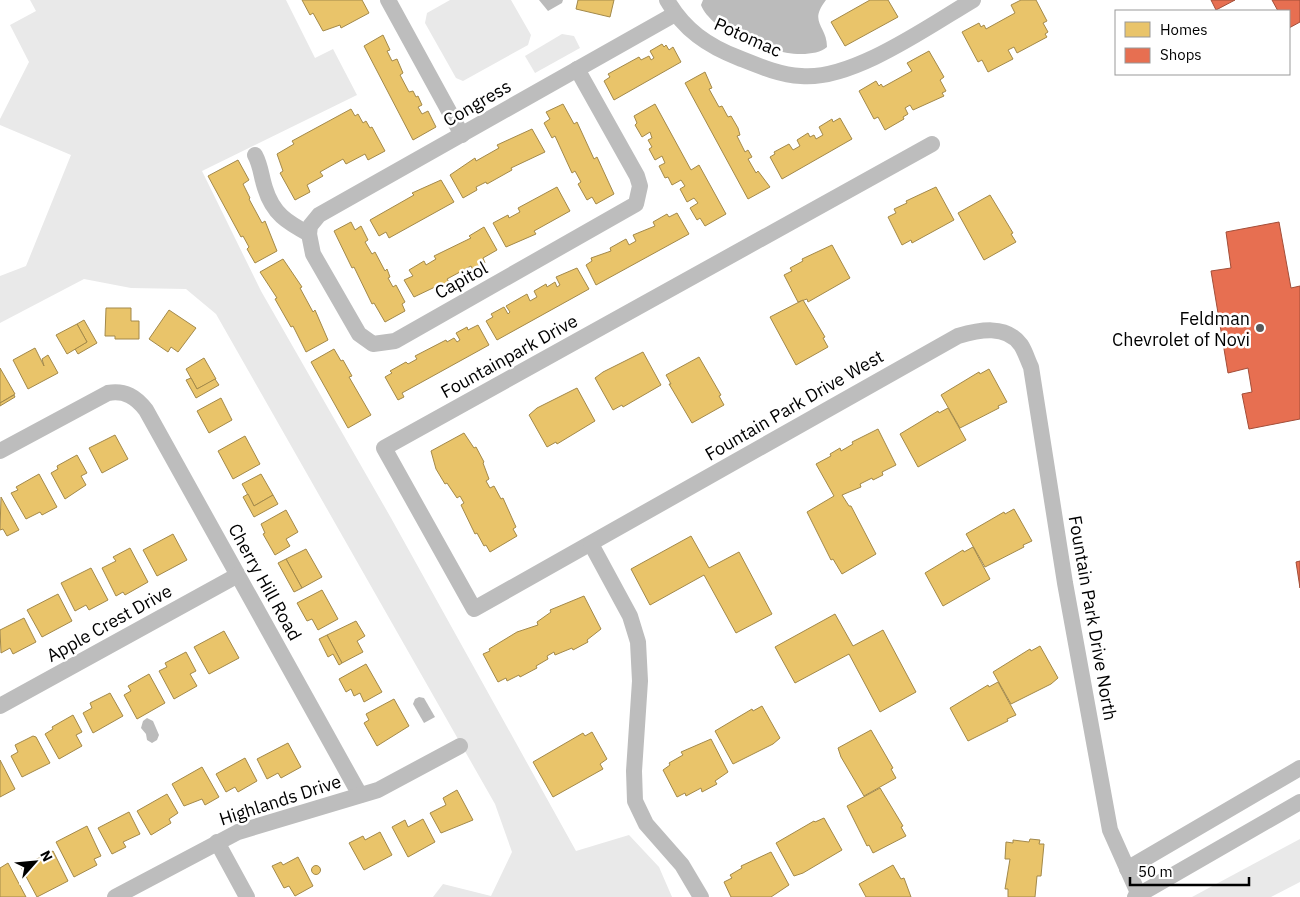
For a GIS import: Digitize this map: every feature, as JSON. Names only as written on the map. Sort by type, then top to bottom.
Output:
[{"type":"street","points":[[388,0],[462,135]]},
{"type":"street","name":"Potomac","points":[[671,7],[694,34],[710,45],[756,65],[780,73],[802,76],[830,75],[853,68],[973,0]]},
{"type":"street","name":"Congress","points":[[309,234],[310,226],[319,215],[576,70],[671,7]]},
{"type":"street","name":"Capitol","points":[[309,234],[314,254],[359,334],[373,344],[381,344],[395,341],[627,210],[636,204],[640,194],[637,176],[576,70]]},
{"type":"street","name":"Fountainpark Drive","points":[[591,544],[474,609],[384,448],[932,144]]},
{"type":"street","points":[[255,155],[262,168],[265,189],[280,218],[309,234]]},
{"type":"street","name":"Fountain Park Drive West","points":[[591,544],[958,336],[976,330],[1004,331],[1021,344]]},
{"type":"street","name":"Fountain Park Drive North","points":[[1021,344],[1031,368],[1065,583],[1110,830],[1137,896]]},
{"type":"street","name":"Cherry Hill Road","points":[[0,451],[101,396],[114,392],[128,394],[139,401],[146,410],[238,574],[360,795]]},
{"type":"street","points":[[591,544],[630,616],[638,642],[640,681],[634,771],[635,801],[646,824],[682,865],[701,897]]},
{"type":"street","name":"Apple Crest Drive","points":[[0,706],[238,574]]},
{"type":"street","name":"Highlands Drive","points":[[114,897],[217,842],[258,825],[384,787],[460,746]]},
{"type":"street","points":[[1126,869],[1300,768]]},
{"type":"street","points":[[1137,896],[1300,802]]},
{"type":"street","points":[[217,842],[247,897]]},
{"type":"shaded area","points":[[30,0],[286,0],[315,58],[333,49],[357,95],[202,171],[261,291],[391,518],[576,851],[629,835],[659,867],[672,897],[433,897],[443,884],[491,896],[512,852],[495,804],[216,314],[186,289],[131,288],[84,279],[0,323],[0,276],[26,266],[71,155],[0,125],[0,119],[29,62],[10,25],[36,11]]},
{"type":"shaded area","points":[[450,0],[511,0],[531,35],[528,45],[463,81],[456,78],[425,23],[427,13]]},
{"type":"shaded area","points":[[539,0],[563,0],[562,3],[548,11]]},
{"type":"shaded area","points":[[703,0],[826,0],[821,8],[818,19],[827,47],[809,54],[786,53],[774,49],[744,31],[725,29],[716,24],[703,9],[701,5]]},
{"type":"shaded area","points":[[562,34],[574,36],[580,48],[535,73],[525,56]]},
{"type":"shaded area","points":[[419,697],[424,698],[435,717],[424,723],[413,704],[415,699]]},
{"type":"shaded area","points":[[147,718],[153,721],[159,735],[157,740],[152,743],[147,740],[146,734],[141,728],[143,721]]},
{"type":"shaded area","points":[[1300,839],[1300,882],[1271,897],[1192,897]]},
{"type":"building: Homes","points":[[302,0],[362,0],[369,13],[341,28],[340,25],[323,31],[313,13],[310,15]]},
{"type":"building: Homes","points":[[578,0],[614,0],[610,17],[576,9]]},
{"type":"building: Homes","points":[[870,0],[888,0],[898,17],[845,46],[831,22]]},
{"type":"building: Homes","points":[[1021,0],[1036,0],[1047,21],[1043,23],[1048,32],[1045,34],[1047,37],[1017,53],[1014,47],[1008,50],[1013,59],[988,72],[982,60],[978,62],[962,32],[979,23],[981,27],[984,25],[986,29],[1015,13],[1011,5]]},
{"type":"building: Homes","points":[[383,35],[390,50],[387,51],[392,61],[397,59],[403,73],[400,75],[409,92],[413,91],[416,97],[418,96],[422,105],[418,107],[422,114],[428,111],[436,127],[413,140],[364,46]]},
{"type":"building: Homes","points":[[662,44],[664,47],[666,45],[669,50],[673,47],[681,62],[614,100],[604,81],[610,77],[608,74],[639,57],[641,60],[649,56],[651,60],[654,58],[650,51]]},
{"type":"building: Homes","points":[[929,51],[944,77],[940,80],[946,91],[942,93],[944,96],[913,110],[910,105],[905,108],[908,114],[903,117],[904,119],[885,130],[878,117],[874,119],[859,91],[876,81],[879,86],[881,84],[883,87],[912,71],[907,63]]},
{"type":"building: Homes","points":[[705,72],[712,88],[709,89],[719,107],[722,106],[728,117],[731,116],[738,128],[740,135],[737,136],[745,152],[748,150],[752,157],[748,159],[756,173],[758,171],[770,187],[748,199],[685,83]]},
{"type":"building: Homes","points":[[563,104],[574,124],[577,122],[594,159],[597,157],[614,194],[596,204],[592,197],[587,200],[578,184],[581,182],[575,171],[572,173],[555,136],[552,138],[544,123],[550,119],[546,112]]},
{"type":"building: Homes","points":[[655,104],[691,170],[699,165],[726,214],[705,226],[700,218],[697,220],[690,208],[698,203],[694,198],[687,202],[680,189],[685,186],[681,180],[672,185],[668,177],[665,178],[659,166],[665,163],[662,156],[655,160],[649,149],[652,147],[648,140],[652,138],[650,132],[642,137],[635,125],[637,123],[634,116]]},
{"type":"building: Homes","points":[[351,109],[355,116],[358,114],[363,123],[366,121],[370,128],[372,127],[385,151],[368,160],[365,154],[346,164],[343,159],[320,172],[323,176],[307,185],[310,192],[295,200],[280,173],[283,171],[277,154],[294,144],[292,141]]},
{"type":"building: Homes","points":[[840,118],[852,139],[782,179],[770,157],[775,154],[774,152],[789,144],[793,150],[800,146],[797,140],[808,133],[810,137],[814,135],[816,139],[823,135],[819,127],[832,119],[833,122]]},
{"type":"building: Homes","points":[[532,129],[545,152],[511,168],[512,170],[487,184],[486,182],[476,187],[477,190],[463,198],[450,175],[475,158],[476,161],[499,148],[497,145]]},
{"type":"building: Homes","points":[[238,160],[249,180],[243,184],[249,199],[262,223],[265,221],[277,251],[255,263],[247,249],[249,247],[243,236],[241,237],[208,176]]},
{"type":"building: Homes","points":[[441,180],[454,202],[389,238],[386,232],[379,236],[370,220],[414,195],[412,193]]},
{"type":"building: Homes","points":[[557,187],[570,211],[534,231],[536,234],[506,247],[493,223],[508,215],[509,218],[520,212],[518,208]]},
{"type":"building: Homes","points":[[936,187],[954,220],[912,243],[911,240],[902,245],[888,217],[896,213],[894,209],[907,203],[906,201]]},
{"type":"building: Homes","points":[[990,195],[1013,233],[1011,234],[1016,242],[984,260],[958,213]]},
{"type":"building: Homes","points":[[677,213],[689,234],[596,285],[586,265],[592,261],[591,258],[611,251],[610,248],[626,239],[629,245],[636,241],[633,235],[655,226],[653,222],[667,214],[669,217]]},
{"type":"building: Homes","points":[[351,222],[355,230],[361,226],[368,240],[365,242],[372,254],[375,252],[385,271],[387,269],[390,277],[388,278],[393,287],[396,285],[405,302],[402,304],[405,311],[385,322],[374,303],[372,304],[334,231]]},
{"type":"building: Homes","points":[[484,227],[497,250],[483,258],[485,263],[473,270],[471,266],[447,279],[449,282],[436,290],[435,287],[414,297],[404,280],[413,276],[409,270],[424,261],[426,265],[436,259],[434,256],[471,238],[469,236]]},
{"type":"building: Homes","points":[[832,245],[850,278],[808,302],[807,299],[798,302],[784,275],[792,271],[790,268],[803,261],[802,259]]},
{"type":"building: Homes","points":[[283,259],[302,287],[300,288],[313,312],[315,310],[328,340],[306,352],[293,326],[291,327],[275,299],[277,298],[260,272]]},
{"type":"building: Homes","points":[[577,268],[589,289],[497,340],[486,321],[493,317],[491,314],[504,307],[508,314],[510,312],[506,306],[527,294],[530,301],[537,297],[534,291],[546,284],[547,287],[555,282],[557,287],[560,285],[556,277]]},
{"type":"building: Homes","points":[[803,300],[825,337],[823,338],[828,347],[796,365],[770,317]]},
{"type":"building: Homes","points":[[106,308],[131,308],[131,321],[139,321],[139,339],[115,339],[115,336],[105,336]]},
{"type":"building: Homes","points":[[169,310],[196,328],[178,352],[171,347],[168,352],[149,339]]},
{"type":"building: Homes","points":[[84,320],[97,343],[78,354],[75,349],[87,342],[77,324]]},
{"type":"building: Homes","points":[[77,324],[87,342],[67,354],[56,335]]},
{"type":"building: Homes","points":[[478,325],[489,345],[402,393],[404,397],[398,400],[385,377],[392,373],[390,371],[406,362],[408,364],[417,359],[415,356],[446,340],[447,342],[454,338],[457,342],[460,340],[456,333],[467,327],[468,330]]},
{"type":"building: Homes","points":[[35,348],[44,366],[42,359],[48,355],[58,373],[28,389],[13,360]]},
{"type":"building: Homes","points":[[334,349],[352,376],[349,377],[371,415],[348,428],[311,362]]},
{"type":"building: Homes","points":[[643,352],[661,385],[623,407],[622,405],[613,410],[595,378]]},
{"type":"building: Homes","points":[[699,357],[721,395],[719,396],[724,405],[692,423],[669,384],[671,384],[666,375]]},
{"type":"building: Homes","points":[[204,358],[216,379],[197,389],[186,369]]},
{"type":"building: Homes","points":[[0,368],[15,394],[0,403]]},
{"type":"building: Homes","points":[[989,369],[1007,402],[960,428],[941,395],[979,372],[980,374]]},
{"type":"building: Homes","points":[[191,378],[197,389],[215,379],[219,385],[196,398],[186,380]]},
{"type":"building: Homes","points":[[577,388],[595,421],[557,444],[556,442],[547,447],[529,415],[537,408]]},
{"type":"building: Homes","points":[[14,395],[15,397],[0,406],[0,403]]},
{"type":"building: Homes","points":[[221,398],[232,420],[209,433],[197,411]]},
{"type":"building: Homes","points":[[948,408],[966,440],[918,467],[900,434],[938,411],[939,413]]},
{"type":"building: Homes","points":[[878,429],[896,465],[882,472],[883,475],[873,480],[872,478],[860,484],[861,487],[842,495],[849,506],[851,506],[876,554],[842,574],[833,559],[831,560],[807,512],[834,496],[816,464],[831,456],[830,454],[840,448],[841,451],[853,444],[852,442]]},
{"type":"building: Homes","points":[[464,433],[474,448],[476,447],[484,462],[489,479],[486,481],[490,488],[494,486],[501,499],[503,498],[516,527],[513,529],[517,536],[490,552],[486,545],[484,546],[477,533],[475,534],[461,505],[464,503],[460,496],[457,498],[447,483],[445,484],[436,469],[431,451]]},
{"type":"building: Homes","points":[[115,435],[128,459],[102,473],[89,448]]},
{"type":"building: Homes","points":[[245,436],[260,464],[233,479],[218,451]]},
{"type":"building: Homes","points":[[77,455],[87,473],[81,476],[86,485],[65,499],[51,473],[58,469],[57,466]]},
{"type":"building: Homes","points":[[39,474],[57,507],[42,515],[40,512],[26,519],[11,493],[18,490],[16,487]]},
{"type":"building: Homes","points":[[261,474],[273,495],[254,506],[242,484]]},
{"type":"building: Homes","points":[[248,494],[254,506],[273,495],[278,504],[254,517],[243,497]]},
{"type":"building: Homes","points":[[1,497],[19,530],[7,536],[3,529],[0,530]]},
{"type":"building: Homes","points":[[1014,509],[1032,541],[985,567],[966,534],[1004,512],[1005,514]]},
{"type":"building: Homes","points":[[286,510],[298,532],[286,539],[290,546],[275,555],[263,534],[265,533],[261,524]]},
{"type":"building: Homes","points":[[173,534],[187,560],[157,576],[143,550]]},
{"type":"building: Homes","points":[[691,536],[709,568],[739,552],[772,614],[736,633],[704,575],[650,605],[631,569]]},
{"type":"building: Homes","points":[[973,547],[990,579],[943,606],[925,573],[963,550],[964,552]]},
{"type":"building: Homes","points":[[130,548],[148,582],[125,595],[123,592],[116,596],[102,568],[116,561],[113,557]]},
{"type":"building: Homes","points":[[306,549],[322,577],[302,588],[286,559]]},
{"type":"building: Homes","points":[[286,559],[302,588],[294,592],[278,563]]},
{"type":"building: Homes","points":[[91,568],[108,600],[89,610],[86,605],[75,611],[61,583]]},
{"type":"building: Homes","points":[[322,590],[338,619],[318,630],[312,619],[307,621],[297,603]]},
{"type":"building: Homes","points":[[58,594],[72,621],[42,637],[27,610]]},
{"type":"building: Homes","points":[[584,596],[601,629],[587,640],[588,642],[573,650],[572,648],[555,655],[554,652],[547,656],[548,659],[536,666],[537,668],[520,677],[519,675],[507,681],[506,678],[498,682],[483,654],[517,632],[538,625],[537,622],[551,612],[550,610]]},
{"type":"building: Homes","points":[[835,614],[853,646],[883,630],[916,692],[880,712],[849,654],[795,683],[775,647]]},
{"type":"building: Homes","points":[[24,618],[36,642],[13,654],[10,648],[1,653],[0,630]]},
{"type":"building: Homes","points":[[356,621],[365,636],[357,641],[363,652],[342,663],[327,635]]},
{"type":"building: Homes","points":[[224,631],[239,658],[209,674],[194,647]]},
{"type":"building: Homes","points":[[327,635],[342,663],[339,665],[333,654],[328,657],[319,639]]},
{"type":"building: Homes","points":[[1040,646],[1058,678],[1051,684],[1011,704],[993,672],[1030,649],[1031,651]]},
{"type":"building: Homes","points":[[186,652],[196,671],[190,674],[197,686],[174,699],[159,671],[167,667],[165,663]]},
{"type":"building: Homes","points":[[366,664],[382,692],[364,702],[360,693],[354,696],[351,689],[346,692],[339,679]]},
{"type":"building: Homes","points":[[149,674],[165,703],[137,719],[124,695],[131,691],[128,686]]},
{"type":"building: Homes","points":[[998,682],[1016,715],[968,741],[950,708],[988,685],[989,687]]},
{"type":"building: Homes","points":[[110,693],[123,716],[93,733],[83,713],[92,708],[90,703]]},
{"type":"building: Homes","points":[[394,699],[409,726],[377,746],[364,723],[369,720],[366,714]]},
{"type":"building: Homes","points":[[762,706],[780,738],[773,744],[733,764],[715,731],[752,709],[753,711]]},
{"type":"building: Homes","points":[[73,715],[82,732],[76,735],[82,746],[59,759],[45,734],[53,729],[52,727]]},
{"type":"building: Homes","points":[[871,730],[893,768],[891,769],[896,778],[864,796],[841,757],[838,748]]},
{"type":"building: Homes","points":[[592,732],[607,759],[600,764],[603,769],[553,797],[533,762],[583,733],[585,736]]},
{"type":"building: Homes","points":[[33,736],[36,737],[50,763],[22,777],[11,756],[18,752],[15,745]]},
{"type":"building: Homes","points":[[711,739],[728,772],[715,781],[717,784],[702,792],[701,788],[686,796],[685,793],[677,797],[663,770],[670,765],[669,763],[683,755],[681,752]]},
{"type":"building: Homes","points":[[288,743],[301,767],[281,778],[278,773],[267,779],[257,759]]},
{"type":"building: Homes","points":[[245,758],[257,781],[238,792],[235,787],[226,792],[216,774]]},
{"type":"building: Homes","points":[[0,760],[15,789],[0,797]]},
{"type":"building: Homes","points":[[202,767],[219,797],[205,805],[202,799],[184,806],[172,784]]},
{"type":"building: Homes","points":[[880,788],[903,826],[901,827],[906,836],[873,853],[869,845],[867,846],[847,806]]},
{"type":"building: Homes","points":[[457,790],[473,820],[441,833],[430,813],[446,805],[443,798]]},
{"type":"building: Homes","points":[[167,794],[178,813],[169,819],[171,823],[151,835],[137,811]]},
{"type":"building: Homes","points":[[129,812],[140,834],[123,842],[126,847],[112,854],[98,828]]},
{"type":"building: Homes","points":[[824,818],[842,850],[803,873],[794,876],[776,843],[814,821]]},
{"type":"building: Homes","points":[[423,819],[435,842],[408,857],[392,827],[405,820],[408,827]]},
{"type":"building: Homes","points":[[87,826],[101,856],[94,859],[97,865],[74,877],[56,842]]},
{"type":"building: Homes","points":[[380,832],[392,855],[364,870],[349,843],[363,836],[365,840]]},
{"type":"building: Homes","points":[[1030,839],[1040,840],[1039,844],[1044,844],[1041,876],[1037,876],[1035,897],[1008,897],[1008,889],[1005,889],[1010,859],[1005,859],[1006,842],[1013,843],[1013,840],[1029,842]]},
{"type":"building: Homes","points":[[53,851],[68,881],[37,897],[21,867]]},
{"type":"building: Homes","points":[[771,852],[789,885],[771,897],[731,897],[724,882],[732,878],[730,875],[742,868],[741,866]]},
{"type":"building: Homes","points":[[298,857],[313,886],[295,896],[289,886],[284,888],[272,866],[281,862],[283,865]]},
{"type":"building: Homes","points":[[8,863],[26,897],[0,897],[0,868]]},
{"type":"building: Homes","points":[[316,865],[321,870],[316,875],[311,870]]},
{"type":"building: Homes","points":[[893,865],[901,879],[904,878],[911,897],[866,897],[859,884]]},
{"type":"building: Shops","points":[[1211,0],[1235,0],[1216,10]]},
{"type":"building: Shops","points":[[1272,0],[1300,0],[1300,22],[1290,27],[1290,10],[1277,10]]},
{"type":"building: Shops","name":"Feldman Chevrolet of Novi","points":[[1279,222],[1291,288],[1300,286],[1300,419],[1249,429],[1242,394],[1252,392],[1248,368],[1228,373],[1211,271],[1231,268],[1226,232]]},
{"type":"building: Shops","points":[[1300,561],[1300,588],[1296,562]]},
{"type":"place","name":"Feldman Chevrolet of Novi","points":[[1260,328]]}]
